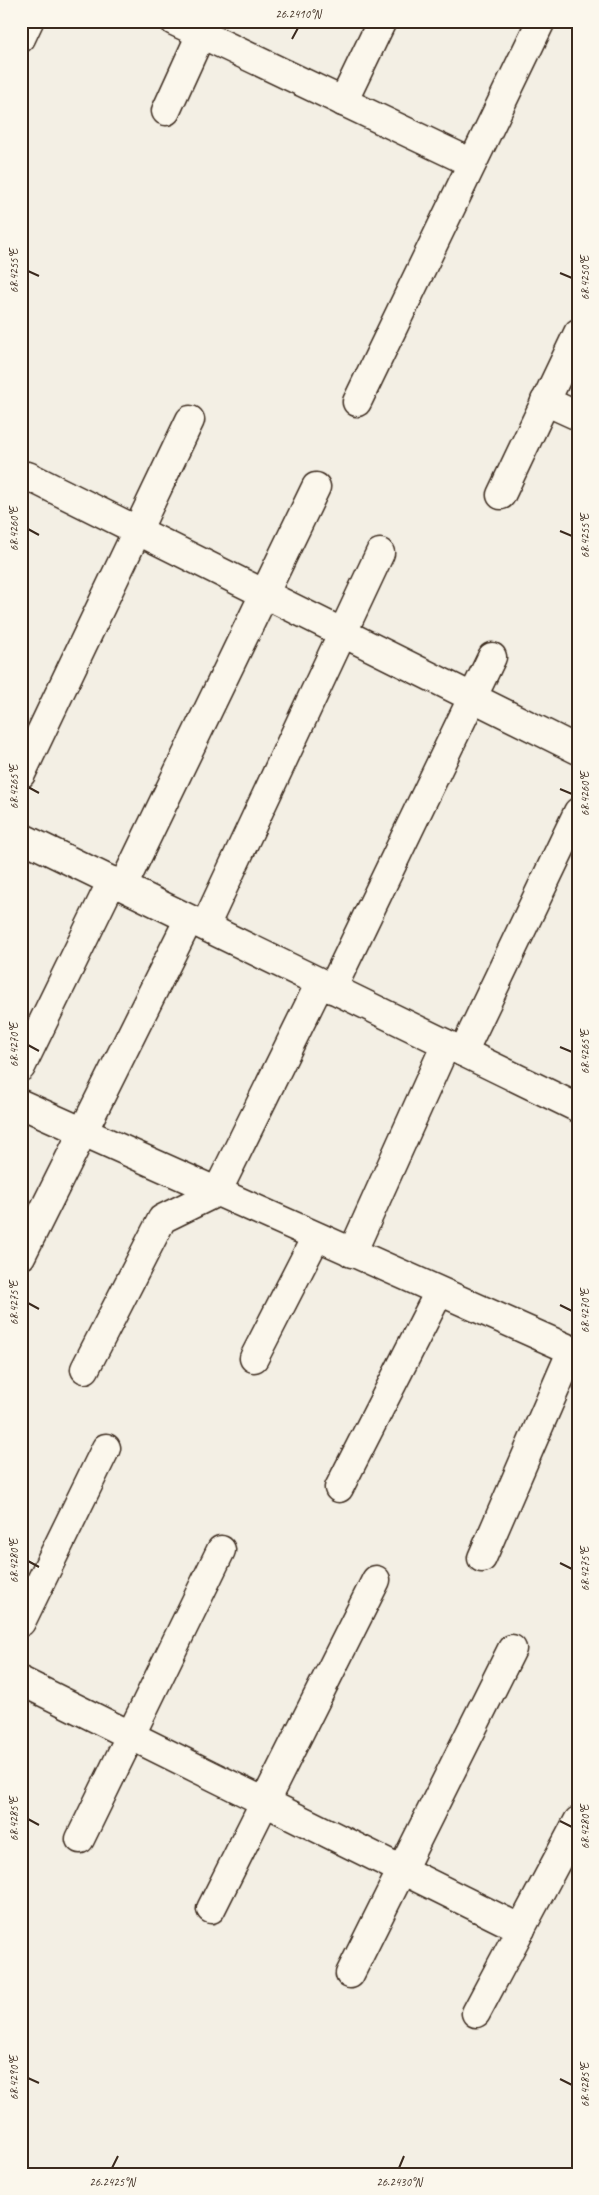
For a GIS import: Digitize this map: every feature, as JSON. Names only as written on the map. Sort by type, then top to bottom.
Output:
[{"type":"street","points":[[21,38],[29,21]]},
{"type":"street","points":[[174,21],[204,28],[343,102],[472,163]]},
{"type":"street","points":[[343,102],[382,21]]},
{"type":"street","points":[[357,402],[541,21]]},
{"type":"street","points":[[166,111],[204,28]]},
{"type":"street","points":[[501,494],[578,333]]},
{"type":"street","points":[[545,401],[578,416]]},
{"type":"street","points":[[21,774],[190,420]]},
{"type":"street","points":[[28,476],[578,750]]},
{"type":"street","points":[[21,1067],[118,884],[316,487]]},
{"type":"street","points":[[21,1256],[83,1132],[197,922],[342,633],[380,553]]},
{"type":"street","points":[[85,1369],[162,1219],[217,1192],[326,986],[492,657]]},
{"type":"street","points":[[352,1253],[455,1048],[578,812]]},
{"type":"street","points":[[21,837],[578,1108]]},
{"type":"street","points":[[21,1104],[575,1352],[482,1558]]},
{"type":"street","points":[[254,1358],[316,1237]]},
{"type":"street","points":[[339,1488],[439,1292]]},
{"type":"street","points":[[21,1622],[106,1448]]},
{"type":"street","points":[[80,1839],[221,1550]]},
{"type":"street","points":[[212,1909],[376,1580]]},
{"type":"street","points":[[350,1974],[512,1649]]},
{"type":"street","points":[[21,1681],[521,1929]]},
{"type":"street","points":[[476,2013],[578,1821]]}]
